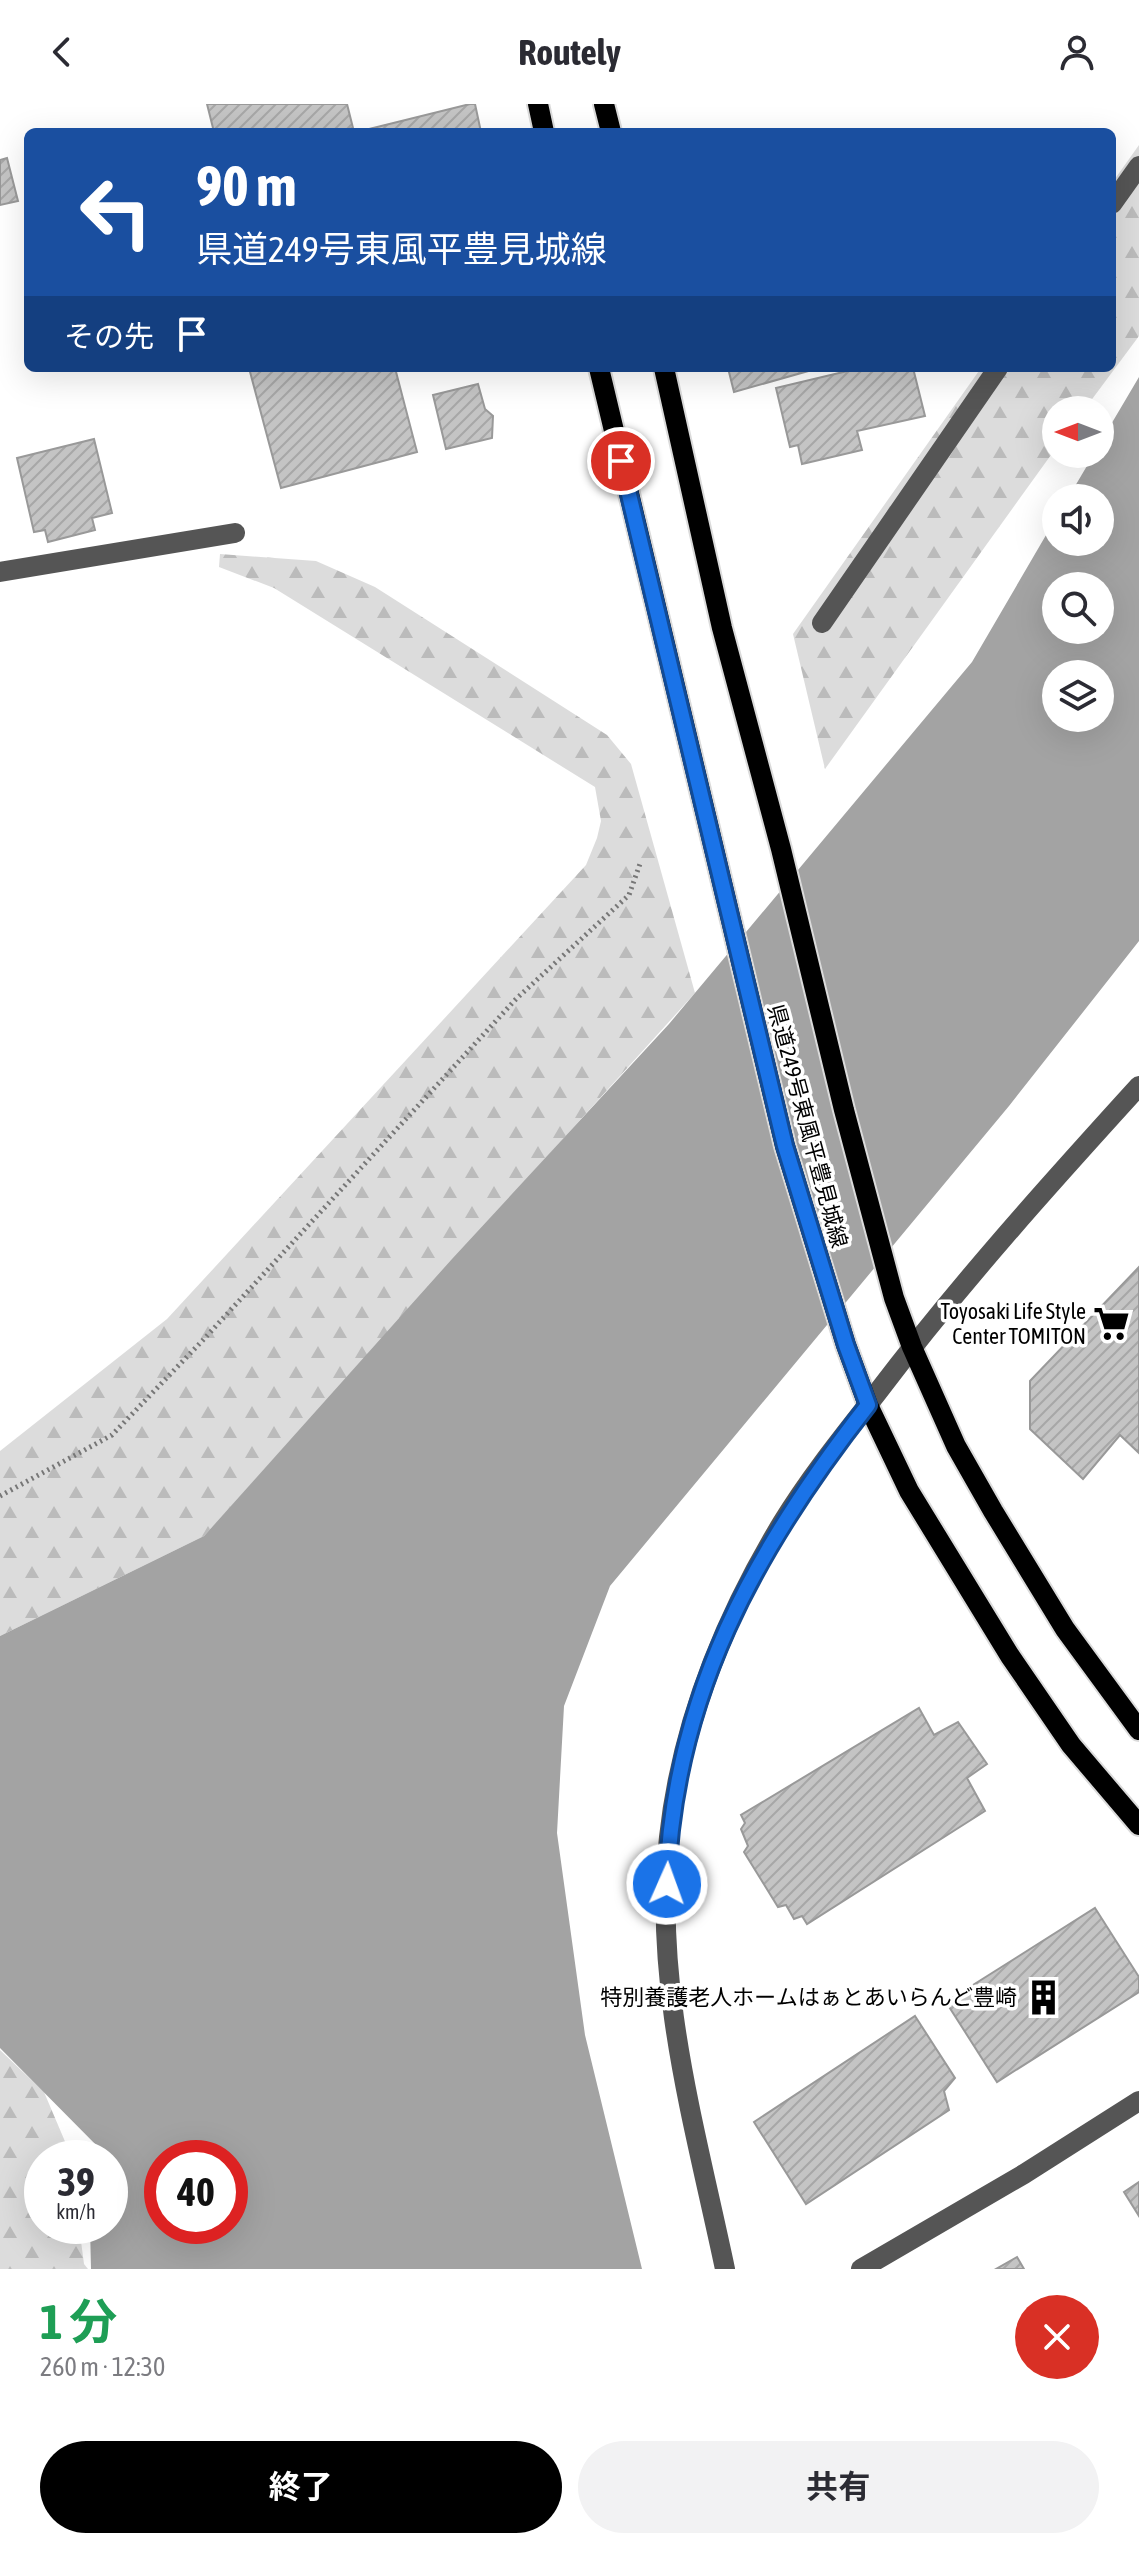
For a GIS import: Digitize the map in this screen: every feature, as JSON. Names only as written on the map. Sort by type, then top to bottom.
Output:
[{"type":"main road","points":[[538,104],[543,128]]},
{"type":"main road","points":[[604,104],[610,128]]},
{"type":"main road","name":"県道249号東風平豊見城線","points":[[600,372],[785,1146],[846,1345],[868,1405],[909,1491],[1010,1656],[1071,1745],[1139,1825]]},
{"type":"main road","name":"県道249号東風平豊見城線","points":[[665,372],[722,628],[894,1298],[956,1446],[1065,1629],[1139,1730]]},
{"type":"street","points":[[1116,198],[1139,166]]},
{"type":"street","points":[[822,623],[995,372]]},
{"type":"street","points":[[0,572],[235,533]]},
{"type":"street","points":[[725,2269],[681,2070],[670,1996],[666,1908],[669,1838],[678,1781],[701,1692],[722,1637],[752,1577],[800,1497],[912,1347],[995,1245],[1139,1086]]},
{"type":"street","points":[[861,2269],[1024,2174],[1139,2101]]},
{"type":"path","points":[[0,1496],[112,1435],[516,999],[629,895],[641,861]]},
{"type":"green space","points":[[1139,145],[1139,336],[1116,367],[1116,177]]},
{"type":"green space","points":[[978,372],[1112,372],[1094,396],[1042,396],[1042,467],[825,769],[793,634]]},
{"type":"green space","points":[[220,554],[316,561],[375,587],[607,735],[631,764],[695,993],[204,1536],[0,1636],[0,1451],[167,1319],[586,865],[601,821],[595,787],[274,588],[219,567]]},
{"type":"green space","points":[[0,2050],[44,2092],[64,2140],[24,2140],[24,2244],[81,2244],[84,2264],[88,2269],[0,2269]]},
{"type":"shaded area","points":[[1139,377],[1139,941],[1009,1106],[610,1586],[564,1706],[557,1833],[585,2035],[642,2269],[91,2269],[90,2244],[128,2244],[128,2140],[91,2140],[0,2048],[0,1636],[204,1536],[452,1259],[669,1024],[972,662],[1042,542],[1042,556],[1114,556],[1114,484],[1076,484],[1086,468],[1114,468],[1114,419]]},
{"type":"building","points":[[207,104],[347,104],[353,128],[213,128]]},
{"type":"building","points":[[475,104],[480,128],[373,128]]},
{"type":"building","points":[[7,158],[18,201],[0,205],[0,160]]},
{"type":"building","points":[[250,372],[396,372],[417,452],[281,488]]},
{"type":"building","points":[[729,372],[805,372],[734,392]]},
{"type":"building","points":[[843,372],[914,372],[925,416],[857,431],[862,450],[802,464],[798,445],[790,447],[776,388]]},
{"type":"building","points":[[478,384],[485,409],[493,416],[492,438],[446,449],[433,395]]},
{"type":"building","points":[[94,439],[112,513],[92,518],[95,530],[48,542],[45,530],[34,532],[17,458]]},
{"type":"building","name":"Toyosaki Life Style Center TOMITON","points":[[1139,1267],[1139,1453],[1120,1435],[1083,1479],[1030,1429],[1030,1381]]},
{"type":"building","points":[[919,1708],[934,1735],[958,1722],[987,1764],[967,1778],[985,1811],[807,1924],[802,1916],[794,1919],[786,1905],[778,1907],[744,1852],[748,1846],[741,1829],[745,1823],[741,1815]]},
{"type":"building","name":"特別養護老人ホームはぁとあいらんど豊崎","points":[[1095,1908],[1139,1977],[1139,1992],[997,2082],[946,2002]]},
{"type":"building","points":[[915,2016],[955,2078],[944,2091],[949,2110],[806,2204],[754,2122]]},
{"type":"building","points":[[1139,2182],[1139,2216],[1124,2192]]},
{"type":"building","points":[[1017,2257],[1024,2269],[996,2269]]},
{"type":"place","name":"Toyosaki Life Style Center TOMITON","points":[[1112,1324]]},
{"type":"place","name":"特別養護老人ホームはぁとあいらんど豊崎","points":[[1043,1997]]},
{"type":"route","points":[[621,461],[785,1146],[846,1345],[868,1405],[783,1522],[722,1637],[701,1692],[678,1781],[669,1838],[667,1884]]}]
